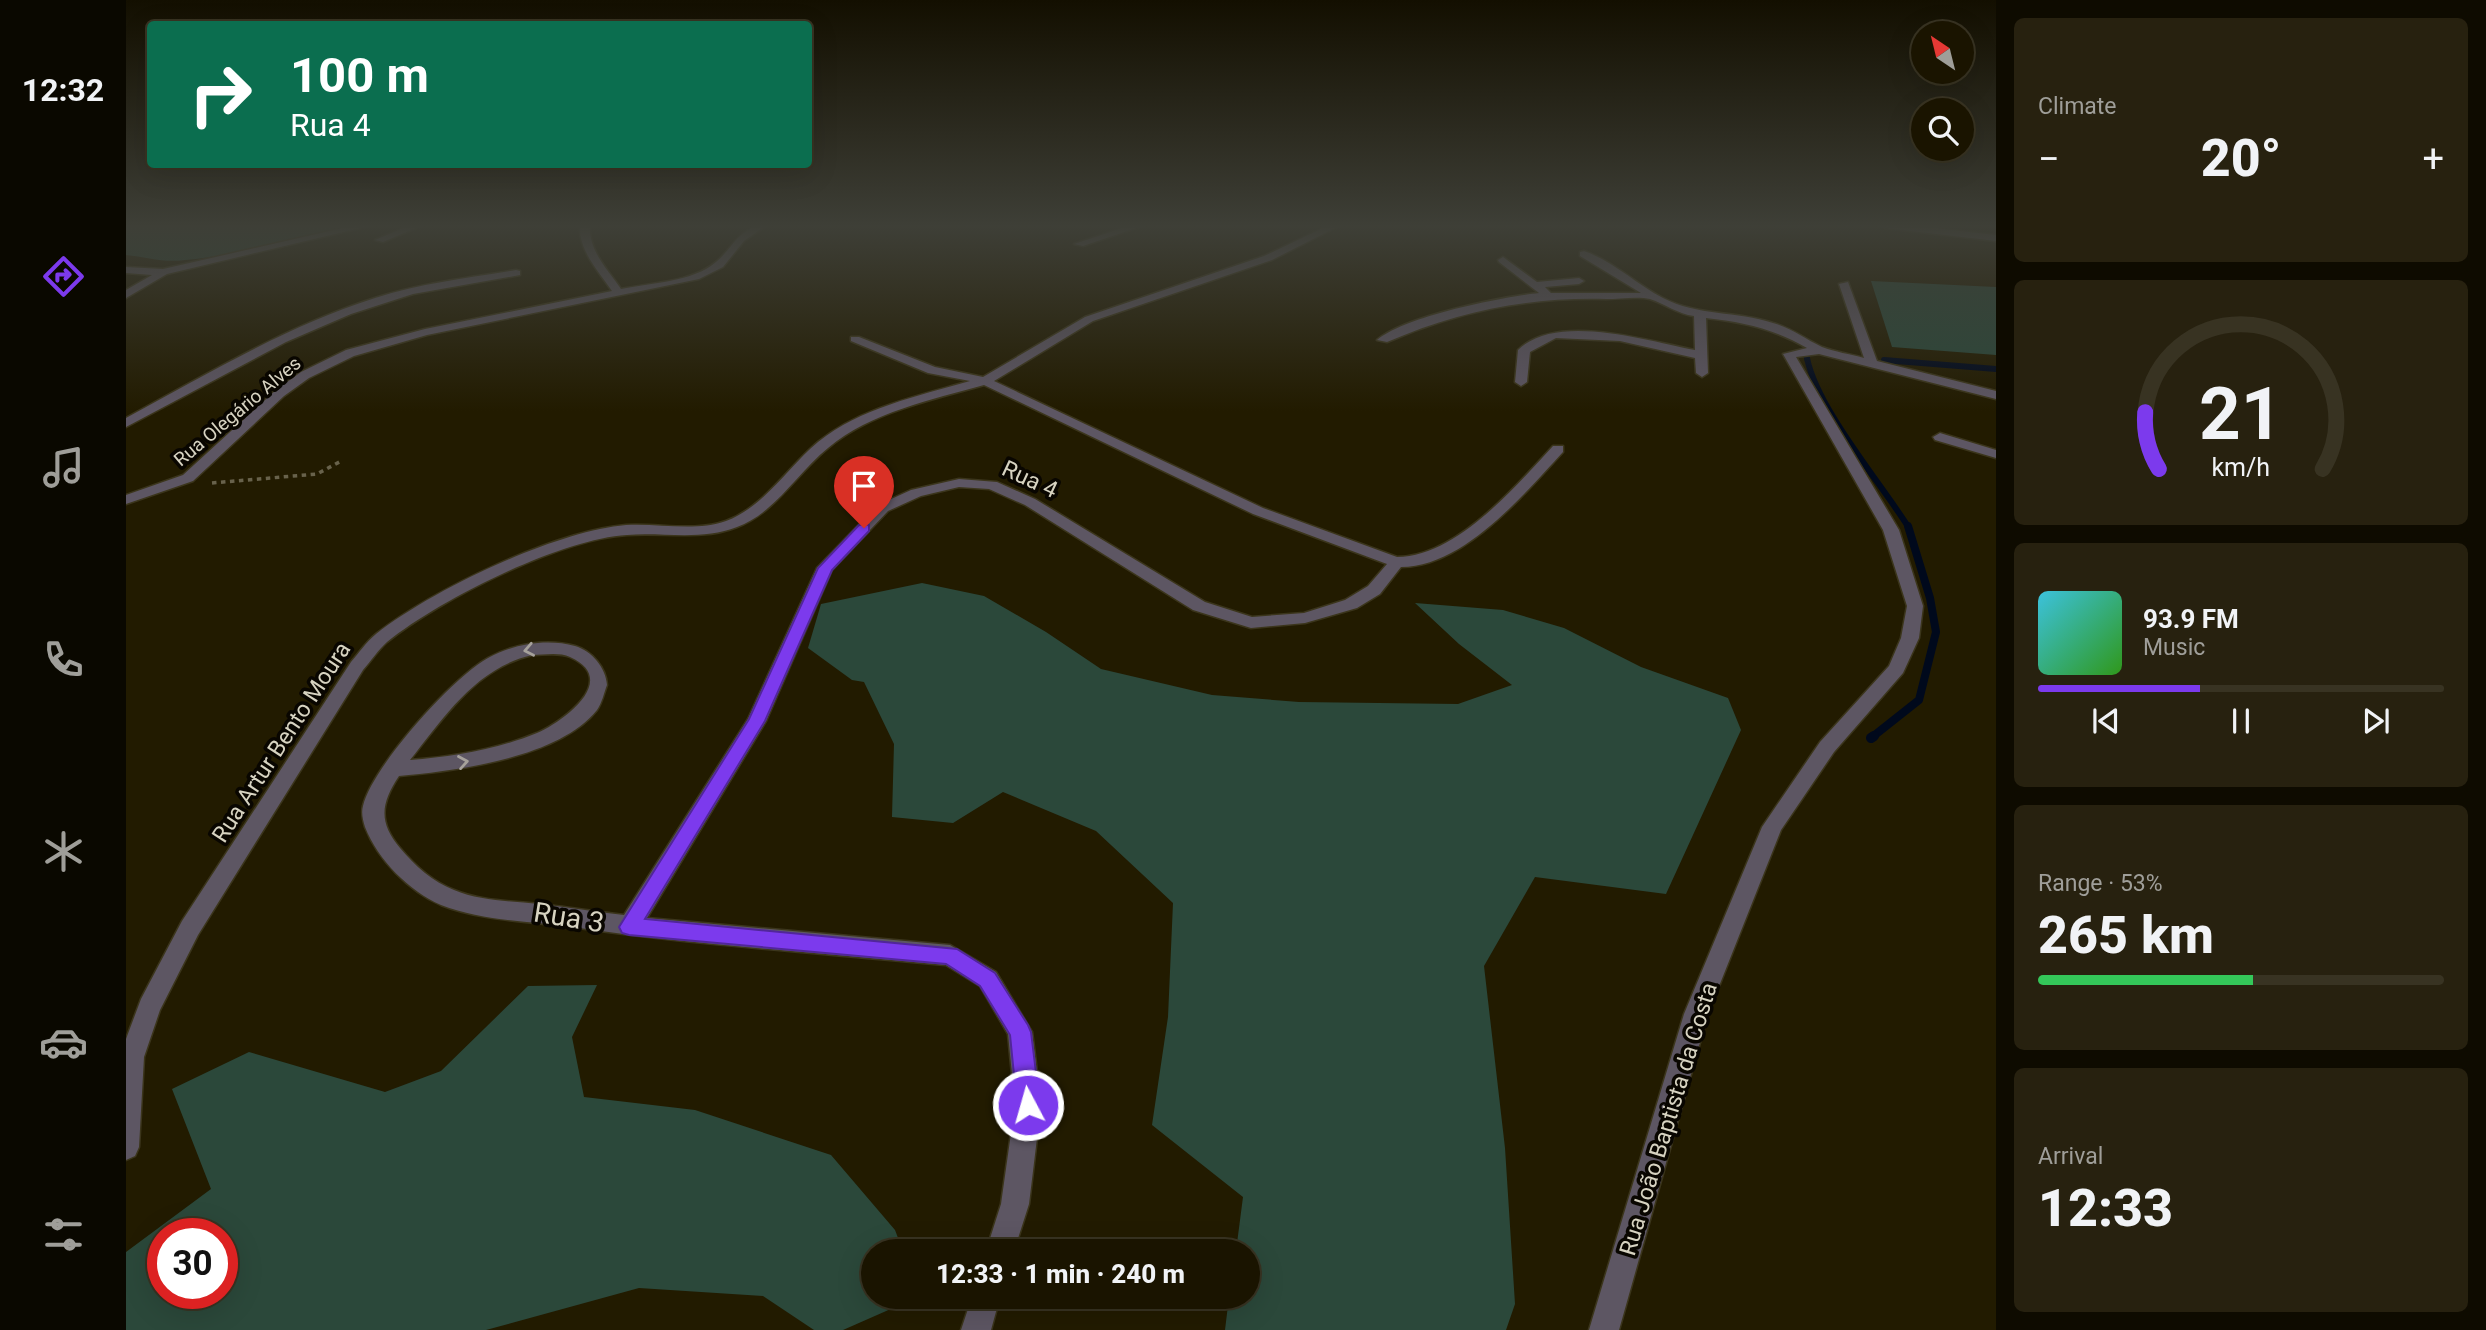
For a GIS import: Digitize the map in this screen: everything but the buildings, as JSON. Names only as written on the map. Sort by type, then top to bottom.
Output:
[{"type":"street","points":[[126,423],[245,359],[340,314],[380,300],[445,287]]},
{"type":"street","points":[[616,287],[620,293]]},
{"type":"street","name":"Rua Olegário Alves","points":[[126,500],[188,478],[280,393],[305,375],[338,358],[374,344],[425,332],[648,287]]},
{"type":"street","name":"Rua Artur Bento Moura","points":[[126,1147],[132,1057],[149,1007],[190,928],[356,666],[379,640],[404,622],[487,575],[548,550],[596,535],[625,530],[708,530],[730,525],[752,515],[824,444],[859,423],[914,401],[985,381],[1090,319],[1183,287]]},
{"type":"street","points":[[1537,287],[1549,296]]},
{"type":"street","points":[[1639,287],[1650,296],[1672,307],[1700,315],[1745,319],[1769,325],[1788,332],[1819,350],[1996,395]]},
{"type":"street","points":[[1845,287],[1872,364]]},
{"type":"street","points":[[1383,340],[1420,323],[1472,307],[1549,296],[1650,296]]},
{"type":"street","points":[[1700,315],[1702,373]]},
{"type":"street","points":[[1521,383],[1524,350],[1546,337],[1556,335],[1620,338],[1700,355]]},
{"type":"street","points":[[855,339],[932,370],[985,381],[1258,511],[1374,556],[1397,562],[1411,562],[1459,542],[1514,497],[1558,449]]},
{"type":"street","name":"Rua João Baptista da Costa","points":[[1604,1330],[1696,1014],[1772,827],[1827,747],[1897,669],[1910,638],[1915,606],[1891,530],[1789,354],[1819,350]]},
{"type":"street","points":[[1940,437],[1996,454]]},
{"type":"street","name":"Rua 4","points":[[629,927],[757,721],[825,568],[883,508],[916,493],[959,482],[992,485],[1030,502],[1199,606],[1251,622],[1305,618],[1351,604],[1374,590],[1397,562]]},
{"type":"street","name":"Rua 3","points":[[396,769],[431,768],[479,759],[532,742],[575,722],[593,702],[598,684],[592,665],[573,650],[541,648],[515,653],[481,669],[447,699],[375,796],[371,807],[373,827],[414,878],[449,898],[629,927],[950,955],[988,979],[1020,1032],[1028,1105],[1015,1204],[1004,1239]]},
{"type":"street","points":[[976,1330],[982,1309]]},
{"type":"path","points":[[171,486],[317,474],[343,460]]},
{"type":"green space","points":[[1873,287],[1996,287],[1996,355],[1892,347]]},
{"type":"green space","points":[[922,583],[984,596],[1046,632],[1101,669],[1212,695],[1299,702],[1458,704],[1512,685],[1459,644],[1415,603],[1503,610],[1564,628],[1641,667],[1728,698],[1741,730],[1666,894],[1535,877],[1484,966],[1505,1148],[1515,1304],[1506,1330],[1225,1330],[1228,1309],[1260,1309],[1260,1239],[1238,1239],[1243,1197],[1152,1125],[1168,1017],[1173,903],[1096,831],[1003,792],[953,823],[892,817],[894,744],[864,682],[852,680],[808,648],[821,604]]},
{"type":"green space","points":[[597,985],[572,1037],[584,1097],[695,1110],[831,1155],[895,1230],[898,1239],[861,1239],[861,1309],[891,1309],[843,1330],[814,1330],[763,1296],[639,1288],[486,1330],[126,1330],[126,1252],[147,1236],[147,1309],[238,1309],[238,1218],[172,1218],[211,1189],[172,1089],[249,1052],[385,1092],[441,1071],[528,986]]},
{"type":"waterway","points":[[1807,358],[1813,378],[1836,422],[1908,527]]},
{"type":"waterway","points":[[1884,360],[1996,369]]},
{"type":"waterway","points":[[1874,736],[1871,738],[1919,700],[1936,632],[1930,598],[1908,527]]},
{"type":"route","points":[[864,528],[825,568],[757,721],[629,927],[950,955],[988,979],[1020,1032],[1028,1105]]}]
